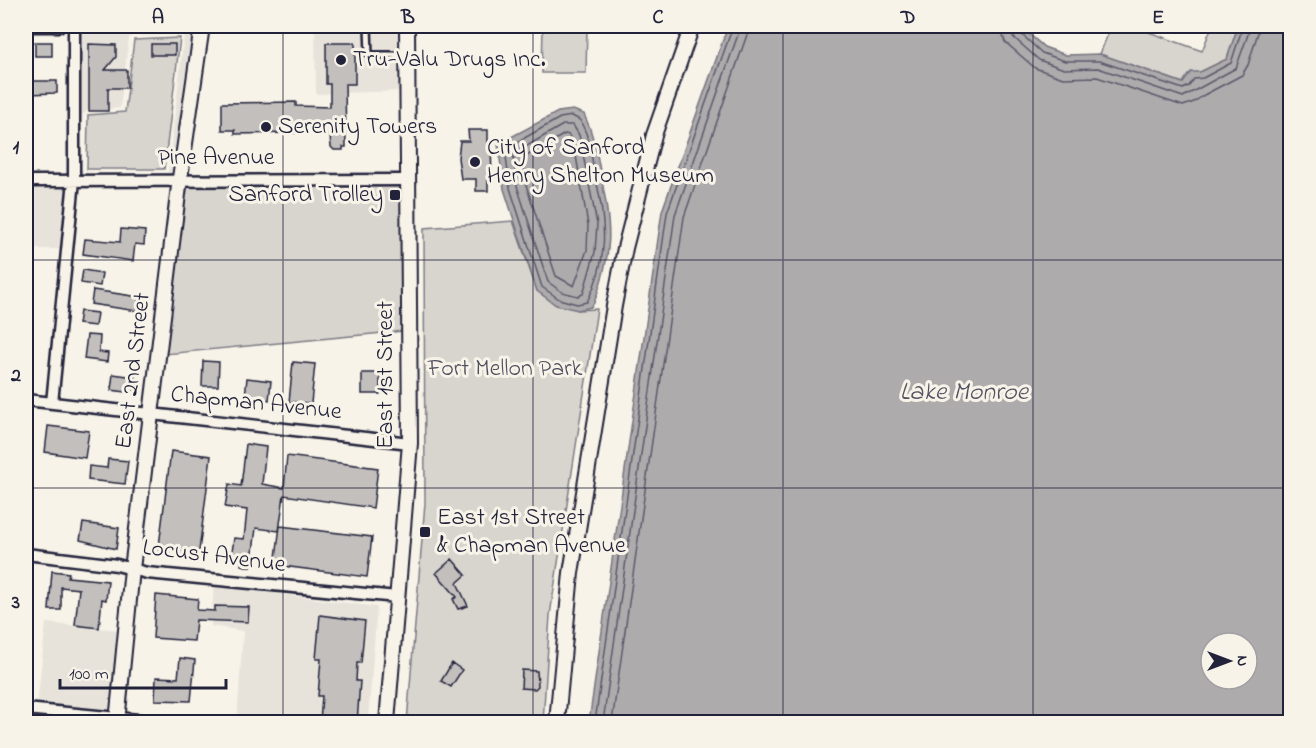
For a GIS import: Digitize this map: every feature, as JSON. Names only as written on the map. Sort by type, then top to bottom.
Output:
[{"type":"street","points":[[26,26],[59,26]]},
{"type":"street","points":[[52,403],[74,180],[74,26]]},
{"type":"street","name":"East 2nd Street","points":[[117,720],[132,569],[180,178],[202,26]]},
{"type":"street","name":"East 1st Street","points":[[387,723],[410,442],[407,26]]},
{"type":"street","points":[[557,723],[571,573],[623,260],[654,135],[692,26]]},
{"type":"street","name":"Pine Avenue","points":[[26,181],[180,178],[407,180]]},
{"type":"street","name":"Chapman Avenue","points":[[26,400],[410,442]]},
{"type":"street","name":"Locust Avenue","points":[[26,554],[147,573],[397,597]]},
{"type":"street","points":[[26,709],[84,719],[159,723]]},
{"type":"lane","points":[[369,26],[369,55],[407,55]]},
{"type":"shaded area","points":[[315,30],[400,30],[401,91],[316,94]]},
{"type":"shaded area","points":[[81,31],[194,31],[174,173],[168,173],[184,35],[129,38],[120,108],[88,110],[82,115],[82,170],[87,174],[81,174]]},
{"type":"shaded area","points":[[26,186],[67,186],[62,249],[26,249]]},
{"type":"shaded area","points":[[214,585],[377,607],[368,722],[237,722],[243,631],[211,626]]},
{"type":"shaded area","points":[[46,623],[119,630],[111,711],[37,705]]},
{"type":"green space","points":[[543,26],[587,26],[586,73],[542,73]]},
{"type":"green space","points":[[1111,26],[1132,26],[1202,51],[1212,26],[1238,26],[1227,59],[1188,75],[1183,83],[1100,54]]},
{"type":"green space","points":[[180,38],[164,169],[87,169],[88,115],[125,112],[134,40]]},
{"type":"green space","points":[[401,186],[403,331],[165,354],[185,187]]},
{"type":"green space","name":"Fort Mellon Park","points":[[513,221],[537,291],[578,310],[597,309],[550,615],[543,722],[407,722],[425,503],[424,228]]},
{"type":"water","name":"Lake Monroe","points":[[728,26],[1020,26],[1044,47],[1066,55],[1100,54],[1183,83],[1191,72],[1200,72],[1227,59],[1238,26],[1290,26],[1290,722],[589,722],[662,211]]},
{"type":"water","points":[[573,110],[584,114],[593,137],[609,226],[605,269],[594,303],[591,307],[578,310],[556,305],[537,291],[504,189],[498,144],[558,112]]},
{"type":"building","points":[[35,42],[52,42],[52,56],[35,56]]},
{"type":"building","name":"Serenity Towers","points":[[326,43],[355,43],[355,84],[345,84],[346,147],[343,147],[343,150],[334,150],[331,147],[329,124],[310,124],[310,131],[296,133],[235,134],[235,130],[222,130],[222,103],[296,102],[296,106],[330,107],[330,84],[326,84]]},
{"type":"building","points":[[89,44],[116,45],[116,57],[105,70],[127,70],[127,88],[108,88],[108,111],[89,111]]},
{"type":"building","points":[[151,44],[175,44],[175,55],[151,55]]},
{"type":"building","points":[[26,81],[57,81],[57,93],[26,94]]},
{"type":"building","name":"City of Sanford Henry Shelton Museum","points":[[468,130],[488,130],[488,142],[491,142],[492,181],[488,181],[488,191],[476,191],[476,179],[461,179],[458,158],[460,141],[469,141]]},
{"type":"building","points":[[121,229],[145,231],[144,245],[135,244],[133,261],[83,254],[85,239],[120,242]]},
{"type":"building","points":[[26,256],[35,257],[35,274],[31,285],[26,285]]},
{"type":"building","points":[[83,270],[102,273],[100,286],[81,283]]},
{"type":"building","points":[[93,290],[139,297],[137,311],[91,304]]},
{"type":"building","points":[[80,311],[97,313],[95,326],[78,324]]},
{"type":"building","points":[[87,335],[100,336],[99,352],[108,353],[107,362],[84,359]]},
{"type":"building","points":[[203,361],[219,362],[218,386],[202,386]]},
{"type":"building","points":[[293,362],[315,364],[311,403],[289,402]]},
{"type":"building","points":[[362,373],[380,373],[380,394],[362,394]]},
{"type":"building","points":[[113,374],[135,377],[133,393],[111,390]]},
{"type":"building","points":[[247,378],[271,381],[269,400],[245,397]]},
{"type":"building","points":[[48,426],[89,431],[85,458],[45,452]]},
{"type":"building","points":[[246,444],[266,447],[262,484],[284,488],[287,456],[378,468],[373,508],[284,495],[279,531],[256,528],[251,567],[241,565],[242,561],[231,559],[234,538],[244,539],[247,510],[225,507],[229,484],[241,486]]},
{"type":"building","points":[[171,451],[211,456],[198,559],[158,554]]},
{"type":"building","points":[[108,459],[128,461],[125,484],[88,480],[89,466],[107,468]]},
{"type":"building","points":[[83,523],[119,528],[116,549],[80,540]]},
{"type":"building","points":[[280,526],[372,537],[367,577],[275,565]]},
{"type":"building","points":[[452,559],[466,575],[457,583],[468,606],[458,609],[453,599],[457,597],[436,573]]},
{"type":"building","points":[[52,571],[69,573],[68,577],[108,581],[106,600],[102,599],[99,628],[75,625],[79,589],[61,587],[61,610],[49,610]]},
{"type":"building","points":[[156,595],[198,599],[197,610],[215,611],[215,606],[249,607],[248,622],[196,620],[194,641],[153,638]]},
{"type":"building","points":[[320,615],[365,621],[361,663],[357,663],[356,681],[360,681],[357,723],[320,721],[322,696],[318,696],[321,659],[316,659]]},
{"type":"building","points":[[180,658],[195,660],[191,701],[155,700],[156,677],[178,678]]},
{"type":"building","points":[[452,663],[462,670],[451,687],[441,681]]},
{"type":"building","points":[[522,670],[537,671],[538,686],[535,689],[521,688]]},
{"type":"place","name":"Tru-Valu Drugs Inc.","points":[[341,60]]},
{"type":"place","name":"Serenity Towers","points":[[266,127]]},
{"type":"place","name":"City of Sanford Henry Shelton Museum","points":[[475,162]]},
{"type":"place","name":"Sanford Trolley","points":[[395,195]]},
{"type":"place","name":"East 1st Street & Chapman Avenue","points":[[425,532]]}]
